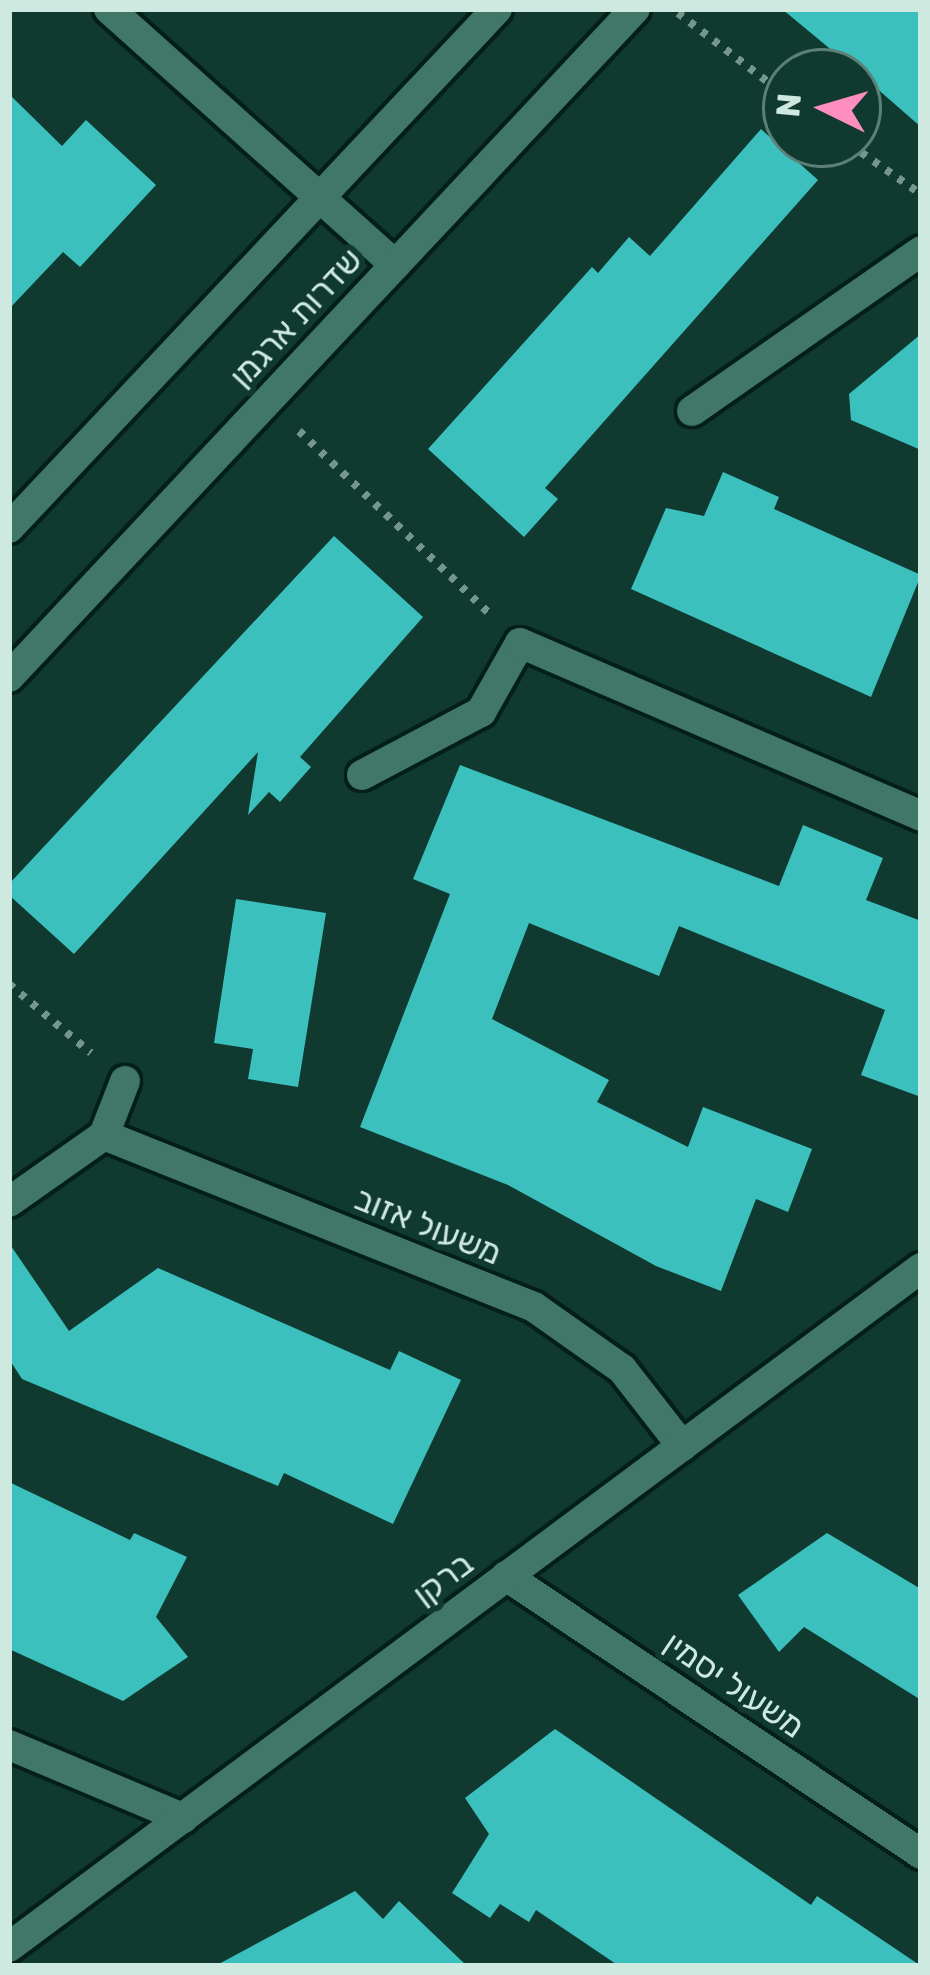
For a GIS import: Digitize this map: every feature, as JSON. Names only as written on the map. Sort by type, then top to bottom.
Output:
[{"type":"street","points":[[109,9],[395,265]]},
{"type":"street","name":"שדרות ארגמן","points":[[9,529],[496,9]]},
{"type":"street","name":"שדרות ארגמן","points":[[9,677],[635,9]]},
{"type":"street","points":[[692,411],[921,250]]},
{"type":"street","points":[[362,775],[481,712],[520,643],[921,816]]},
{"type":"street","points":[[9,1202],[104,1135],[124,1081]]},
{"type":"street","name":"משעול אזוב","points":[[104,1135],[534,1307],[622,1369],[682,1446]]},
{"type":"street","name":"ברקן","points":[[9,1947],[921,1268]]},
{"type":"street","name":"משעול יסמין","points":[[506,1576],[921,1854]]},
{"type":"street","points":[[9,1745],[183,1818]]},
{"type":"path","points":[[673,9],[762,78]]},
{"type":"path","points":[[882,167],[921,194]]},
{"type":"path","points":[[268,400],[520,643]]},
{"type":"path","points":[[9,983],[124,1081]]},
{"type":"building","points":[[782,9],[921,9],[921,127],[882,93],[882,48],[829,48]]},
{"type":"building","points":[[9,94],[62,146],[86,120],[156,185],[80,267],[63,252],[9,309]]},
{"type":"building","points":[[761,129],[762,168],[805,168],[818,180],[545,488],[558,499],[524,537],[428,449],[592,267],[598,273],[629,237],[650,256]]},
{"type":"building","points":[[921,334],[921,450],[851,420],[849,394]]},
{"type":"building","points":[[723,472],[779,497],[774,509],[921,575],[871,697],[631,589],[666,508],[704,516]]},
{"type":"building","points":[[334,536],[423,617],[300,757],[311,767],[280,802],[269,792],[248,815],[258,752],[74,954],[9,895],[9,884]]},
{"type":"building","points":[[460,765],[779,886],[803,825],[883,858],[866,900],[921,921],[921,1097],[861,1075],[885,1010],[679,926],[659,976],[529,923],[492,1019],[609,1080],[597,1102],[688,1147],[703,1107],[812,1149],[788,1212],[756,1199],[721,1291],[656,1266],[508,1185],[360,1127],[450,894],[413,879]]},
{"type":"building","points":[[236,899],[326,913],[298,1087],[248,1079],[253,1049],[214,1043]]},
{"type":"building","points":[[9,1243],[69,1331],[158,1268],[390,1370],[399,1351],[461,1380],[393,1524],[284,1473],[278,1486],[22,1379],[9,1359]]},
{"type":"building","points":[[9,1482],[130,1540],[134,1533],[187,1557],[156,1617],[188,1657],[123,1701],[9,1649]]},
{"type":"building","points":[[827,1533],[921,1589],[921,1700],[804,1627],[779,1652],[738,1595]]},
{"type":"building","points":[[555,1729],[811,1905],[817,1896],[921,1966],[619,1966],[536,1910],[529,1922],[500,1904],[490,1918],[452,1893],[489,1834],[465,1798]]},
{"type":"building","points":[[355,1891],[383,1919],[399,1901],[467,1966],[215,1966]]}]
